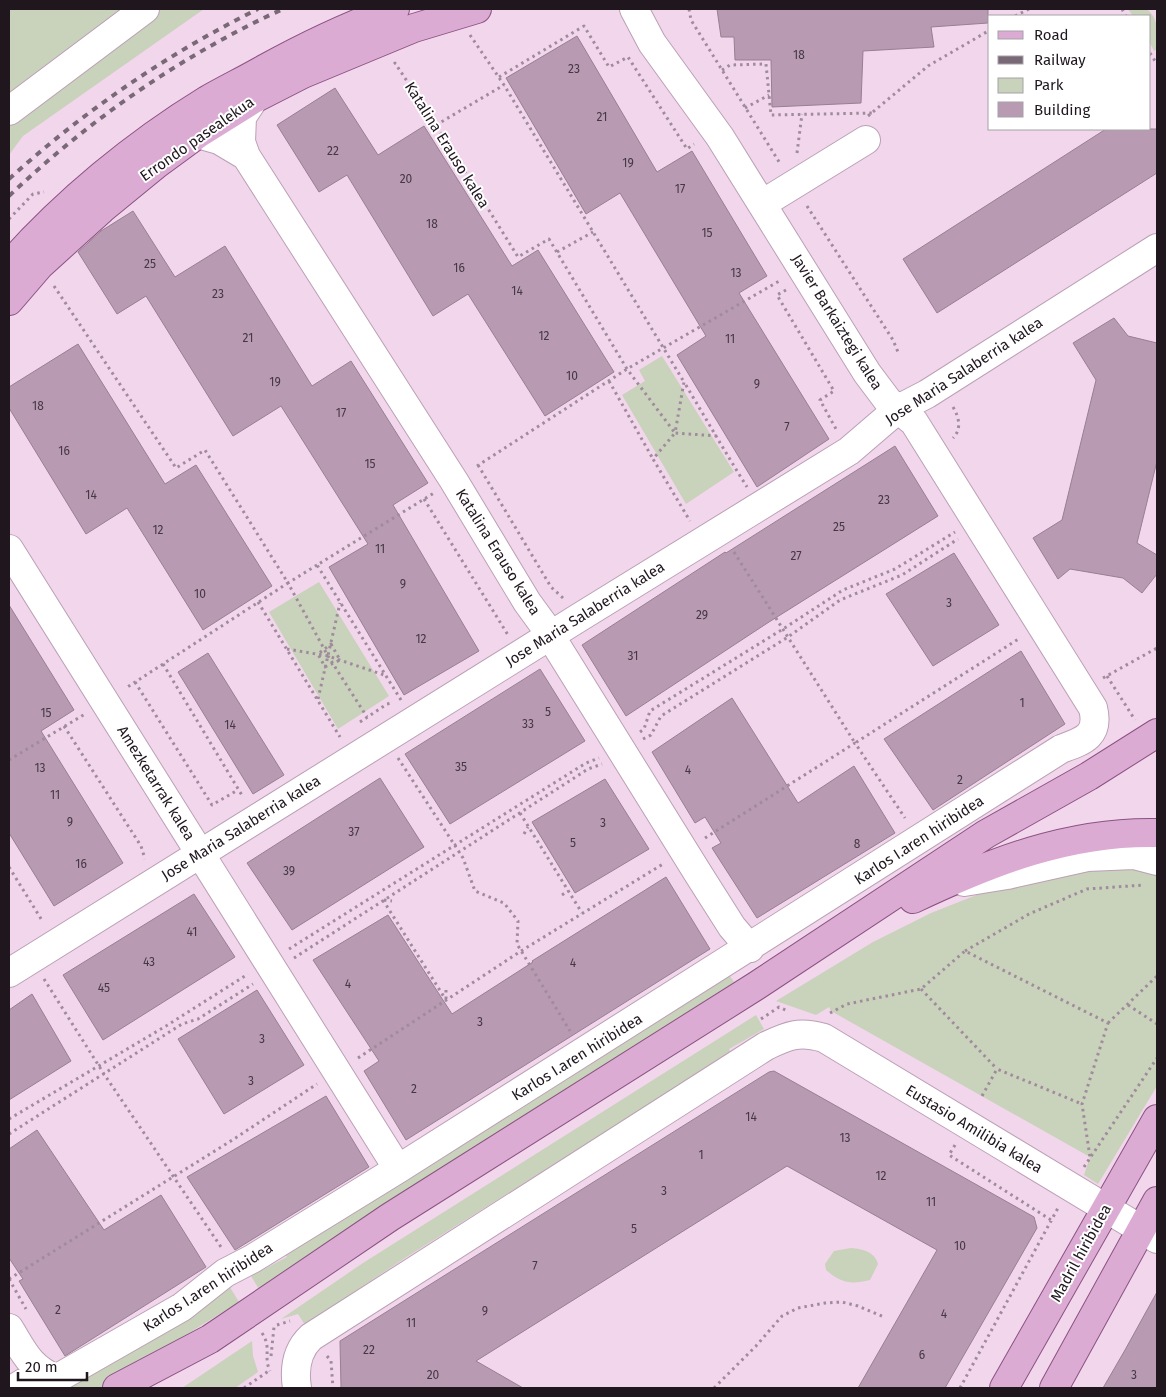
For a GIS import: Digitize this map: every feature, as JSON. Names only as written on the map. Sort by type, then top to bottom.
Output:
[{"type":"main road","name":"Errondo pasealekua","points":[[9,265],[31,240],[88,187],[144,143],[206,101],[293,53],[392,9]]},
{"type":"main road","name":"Errondo pasealekua","points":[[9,302],[40,265],[102,209],[157,164],[198,134],[254,98],[303,74],[414,28],[476,9]]},
{"type":"main road","points":[[117,1388],[210,1339],[390,1217],[834,936],[986,834],[1088,776],[1157,733]]},
{"type":"main road","points":[[834,936],[938,887],[1011,857],[1047,846],[1112,834],[1157,833]]},
{"type":"main road","name":"Madril hiribidea","points":[[1004,1388],[1157,1119]]},
{"type":"main road","points":[[1054,1388],[1150,1234],[1157,1201]]},
{"type":"main road","points":[[153,1388],[210,1339]]},
{"type":"street","points":[[9,111],[145,9]]},
{"type":"street","points":[[392,9],[414,28]]},
{"type":"street","name":"Javier Barkaiztegi kalea","points":[[634,9],[652,43],[720,137],[867,373],[888,401],[914,422],[1093,708],[1096,719],[1094,728]]},
{"type":"street","points":[[652,43],[654,9]]},
{"type":"street","name":"Katalina Erauso kalea","points":[[254,98],[242,117],[241,142],[246,156],[454,481],[527,602],[621,748],[732,927],[750,948]]},
{"type":"street","name":"Katalina Erauso kalea","points":[[198,134],[219,140],[246,156]]},
{"type":"street","points":[[762,204],[866,140]]},
{"type":"street","name":"Jose Maria Salaberria kalea","points":[[9,973],[849,451],[898,409],[928,394],[1157,248]]},
{"type":"street","name":"Amezketarrak kalea","points":[[9,549],[200,853],[276,963],[398,1169]]},
{"type":"street","name":"Karlos I.aren hiribidea","points":[[15,1388],[49,1376],[182,1307],[225,1273],[252,1259],[398,1169],[750,948],[1061,749],[1087,737],[1094,728]]},
{"type":"street","points":[[938,887],[1006,875],[1087,857],[1134,855],[1157,861]]},
{"type":"street","name":"Eustasio Amilibia kalea","points":[[287,1381],[296,1370],[301,1348],[311,1337],[766,1046],[787,1036],[804,1033],[824,1038],[1150,1234]]},
{"type":"street","points":[[9,1328],[30,1362],[49,1376]]},
{"type":"path","points":[[1017,15],[1029,9]]},
{"type":"path","points":[[499,77],[584,26],[609,67],[628,57],[687,149],[699,141]]},
{"type":"path","points":[[722,70],[730,65],[766,64],[771,115],[873,113],[928,66],[988,31]]},
{"type":"path","points":[[461,37],[469,34],[499,77],[751,494]]},
{"type":"path","points":[[1156,59],[1157,64]]},
{"type":"path","points":[[388,67],[403,60]]},
{"type":"path","name":"Katalina Erauso kalea","points":[[395,63],[518,257],[549,238],[627,370],[675,433]]},
{"type":"path","points":[[436,125],[504,85]]},
{"type":"path","points":[[745,108],[769,95]]},
{"type":"path","points":[[797,148],[802,114]]},
{"type":"path","points":[[557,252],[593,232]]},
{"type":"path","points":[[40,265],[176,468],[205,450],[288,584],[328,656],[367,717]]},
{"type":"path","points":[[9,760],[104,702],[317,565],[454,481],[609,381],[783,278],[786,283]]},
{"type":"path","points":[[789,287],[777,295],[834,391],[820,400],[837,430]]},
{"type":"path","points":[[609,381],[695,529]]},
{"type":"path","points":[[653,459],[675,433],[684,382]]},
{"type":"path","points":[[675,433],[717,436]]},
{"type":"path","points":[[478,465],[551,587],[564,598]]},
{"type":"path","points":[[424,499],[510,638]]},
{"type":"path","points":[[9,1119],[383,900],[588,769],[608,762],[621,748],[644,729],[650,711],[783,630],[843,590],[895,569],[956,532]]},
{"type":"path","points":[[9,1134],[182,1024],[198,1019],[276,963],[455,844],[586,764],[651,735],[661,716],[788,637],[840,600],[902,575],[959,538]]},
{"type":"path","points":[[730,545],[908,822]]},
{"type":"path","points":[[317,565],[402,703],[387,704],[354,726]]},
{"type":"path","points":[[258,602],[343,742],[345,737]]},
{"type":"path","points":[[318,700],[340,602]]},
{"type":"path","points":[[700,841],[1021,638]]},
{"type":"path","points":[[318,654],[330,644]]},
{"type":"path","points":[[330,644],[340,660]]},
{"type":"path","points":[[1082,691],[1157,648]]},
{"type":"path","points":[[287,649],[328,656],[387,676]]},
{"type":"path","points":[[318,654],[325,666]]},
{"type":"path","points":[[325,666],[340,660]]},
{"type":"path","points":[[162,664],[246,804]]},
{"type":"path","points":[[135,682],[212,804],[238,790]]},
{"type":"path","points":[[64,726],[141,846],[147,867]]},
{"type":"path","points":[[397,757],[455,844],[463,858],[475,891],[504,903],[518,921],[517,944],[583,1053]]},
{"type":"path","points":[[520,813],[582,913]]},
{"type":"path","points":[[524,834],[528,827]]},
{"type":"path","points":[[355,1059],[521,951],[665,863]]},
{"type":"path","points":[[9,867],[47,929]]},
{"type":"path","points":[[827,1017],[831,1011],[847,1004],[921,989],[965,951],[1029,914],[1087,889],[1145,885]]},
{"type":"path","points":[[562,895],[568,891]]},
{"type":"path","points":[[383,900],[392,901]]},
{"type":"path","points":[[383,900],[446,1000]]},
{"type":"path","points":[[965,951],[1108,1023]]},
{"type":"path","points":[[276,963],[298,967]]},
{"type":"path","points":[[1157,976],[1108,1023],[1082,1104],[1090,1157],[1157,1058]]},
{"type":"path","points":[[43,978],[104,1074],[235,1267]]},
{"type":"path","points":[[446,988],[446,1000]]},
{"type":"path","points":[[921,989],[998,1069],[1082,1104]]},
{"type":"path","points":[[1128,1004],[1157,1024]]},
{"type":"path","points":[[982,1096],[998,1069]]},
{"type":"path","points":[[9,1278],[174,1176],[320,1082]]},
{"type":"path","points":[[956,1144],[949,1155],[1051,1220]]},
{"type":"path","points":[[960,1388],[1051,1220],[1072,1186]]},
{"type":"path","points":[[714,1388],[782,1316],[798,1308],[842,1302],[858,1306],[884,1317]]},
{"type":"path","points":[[260,1305],[274,1326],[270,1363],[287,1381]]},
{"type":"path","points":[[244,1388],[273,1368]]},
{"type":"green space","points":[[9,9],[204,9],[23,136],[9,155]]},
{"type":"green space","points":[[1128,9],[1147,9],[1151,13],[1157,27],[1157,49],[1154,51],[1151,45],[1151,15],[1132,15]]},
{"type":"green space","points":[[662,356],[734,472],[686,504],[622,395],[645,381],[639,370]]},
{"type":"green space","points":[[319,582],[389,696],[338,729],[269,612]]},
{"type":"green space","points":[[1107,865],[1157,870],[1157,1086],[1098,1184],[1084,1175],[1090,1157],[831,1011],[829,1007],[816,1015],[776,1001],[873,942],[931,913],[1007,883]]},
{"type":"green space","points":[[730,976],[734,982],[381,1208],[259,1289],[251,1276],[287,1257],[285,1255]]},
{"type":"green space","points":[[756,1015],[764,1029],[729,1049],[731,1053],[405,1258],[305,1325],[298,1314],[281,1319],[363,1263]]},
{"type":"green space","points":[[851,1248],[868,1252],[876,1260],[878,1264],[870,1280],[846,1282],[826,1270],[825,1264],[834,1251]]},
{"type":"green space","points":[[225,1279],[239,1302],[100,1388],[57,1388]]},
{"type":"green space","points":[[252,1341],[253,1356],[258,1372],[235,1388],[182,1388]]},
{"type":"building","points":[[717,9],[988,9],[988,23],[931,27],[934,47],[863,51],[861,103],[772,107],[771,60],[735,60],[734,37],[721,37]]},
{"type":"building","points":[[577,36],[657,172],[692,151],[767,276],[739,293],[829,439],[757,487],[677,355],[706,336],[620,193],[586,214],[506,78]]},
{"type":"building","points":[[335,88],[378,155],[424,126],[512,266],[538,250],[614,372],[545,416],[468,294],[433,316],[347,175],[319,192],[277,125]]},
{"type":"building","points":[[1157,129],[1157,173],[937,313],[903,259],[1104,130]]},
{"type":"building","points":[[133,211],[175,277],[225,246],[312,386],[351,361],[428,483],[393,505],[479,651],[404,695],[329,567],[368,544],[281,406],[233,436],[146,296],[117,314],[78,252],[101,231]]},
{"type":"building","points":[[1114,318],[1128,336],[1157,343],[1157,461],[1137,543],[1157,555],[1157,574],[1142,593],[1123,578],[1070,569],[1058,579],[1033,538],[1062,520],[1096,380],[1073,343]]},
{"type":"building","points":[[78,344],[165,484],[196,465],[272,586],[203,630],[127,508],[86,534],[9,408],[9,387]]},
{"type":"building","points":[[895,446],[938,516],[769,622],[626,716],[582,645],[725,552]]},
{"type":"building","points":[[954,553],[999,625],[933,666],[886,594]]},
{"type":"building","points":[[9,605],[74,710],[41,731],[123,863],[54,906],[9,833]]},
{"type":"building","points":[[1021,651],[1065,724],[933,810],[884,739]]},
{"type":"building","points":[[208,653],[284,775],[253,794],[178,672]]},
{"type":"building","points":[[540,669],[585,741],[450,824],[405,754]]},
{"type":"building","points":[[732,698],[798,803],[854,766],[895,833],[757,918],[712,848],[721,843],[705,817],[695,823],[652,752]]},
{"type":"building","points":[[380,778],[424,847],[292,930],[247,863]]},
{"type":"building","points":[[605,779],[649,849],[575,893],[532,822]]},
{"type":"building","points":[[666,877],[710,949],[406,1140],[364,1071],[379,1061],[313,960],[388,915],[452,1014],[532,961]]},
{"type":"building","points":[[194,894],[235,957],[103,1040],[63,975]]},
{"type":"building","points":[[257,990],[304,1065],[224,1114],[178,1039]]},
{"type":"building","points":[[32,994],[71,1061],[9,1100],[9,1010]]},
{"type":"building","points":[[774,1071],[1034,1217],[1037,1228],[945,1388],[858,1388],[937,1250],[787,1166],[476,1361],[523,1388],[341,1388],[340,1341],[769,1072]]},
{"type":"building","points":[[326,1096],[369,1167],[235,1250],[187,1177]]},
{"type":"building","points":[[37,1130],[104,1230],[161,1195],[206,1267],[65,1356],[19,1281],[23,1279],[9,1258],[9,1149]]},
{"type":"building","points":[[1157,1292],[1157,1388],[1103,1388],[1125,1350]]},
{"type":"railway","points":[[9,179],[67,130],[127,85],[191,45],[258,9]]},
{"type":"railway","points":[[9,196],[71,141],[138,91],[209,47],[283,9]]}]
